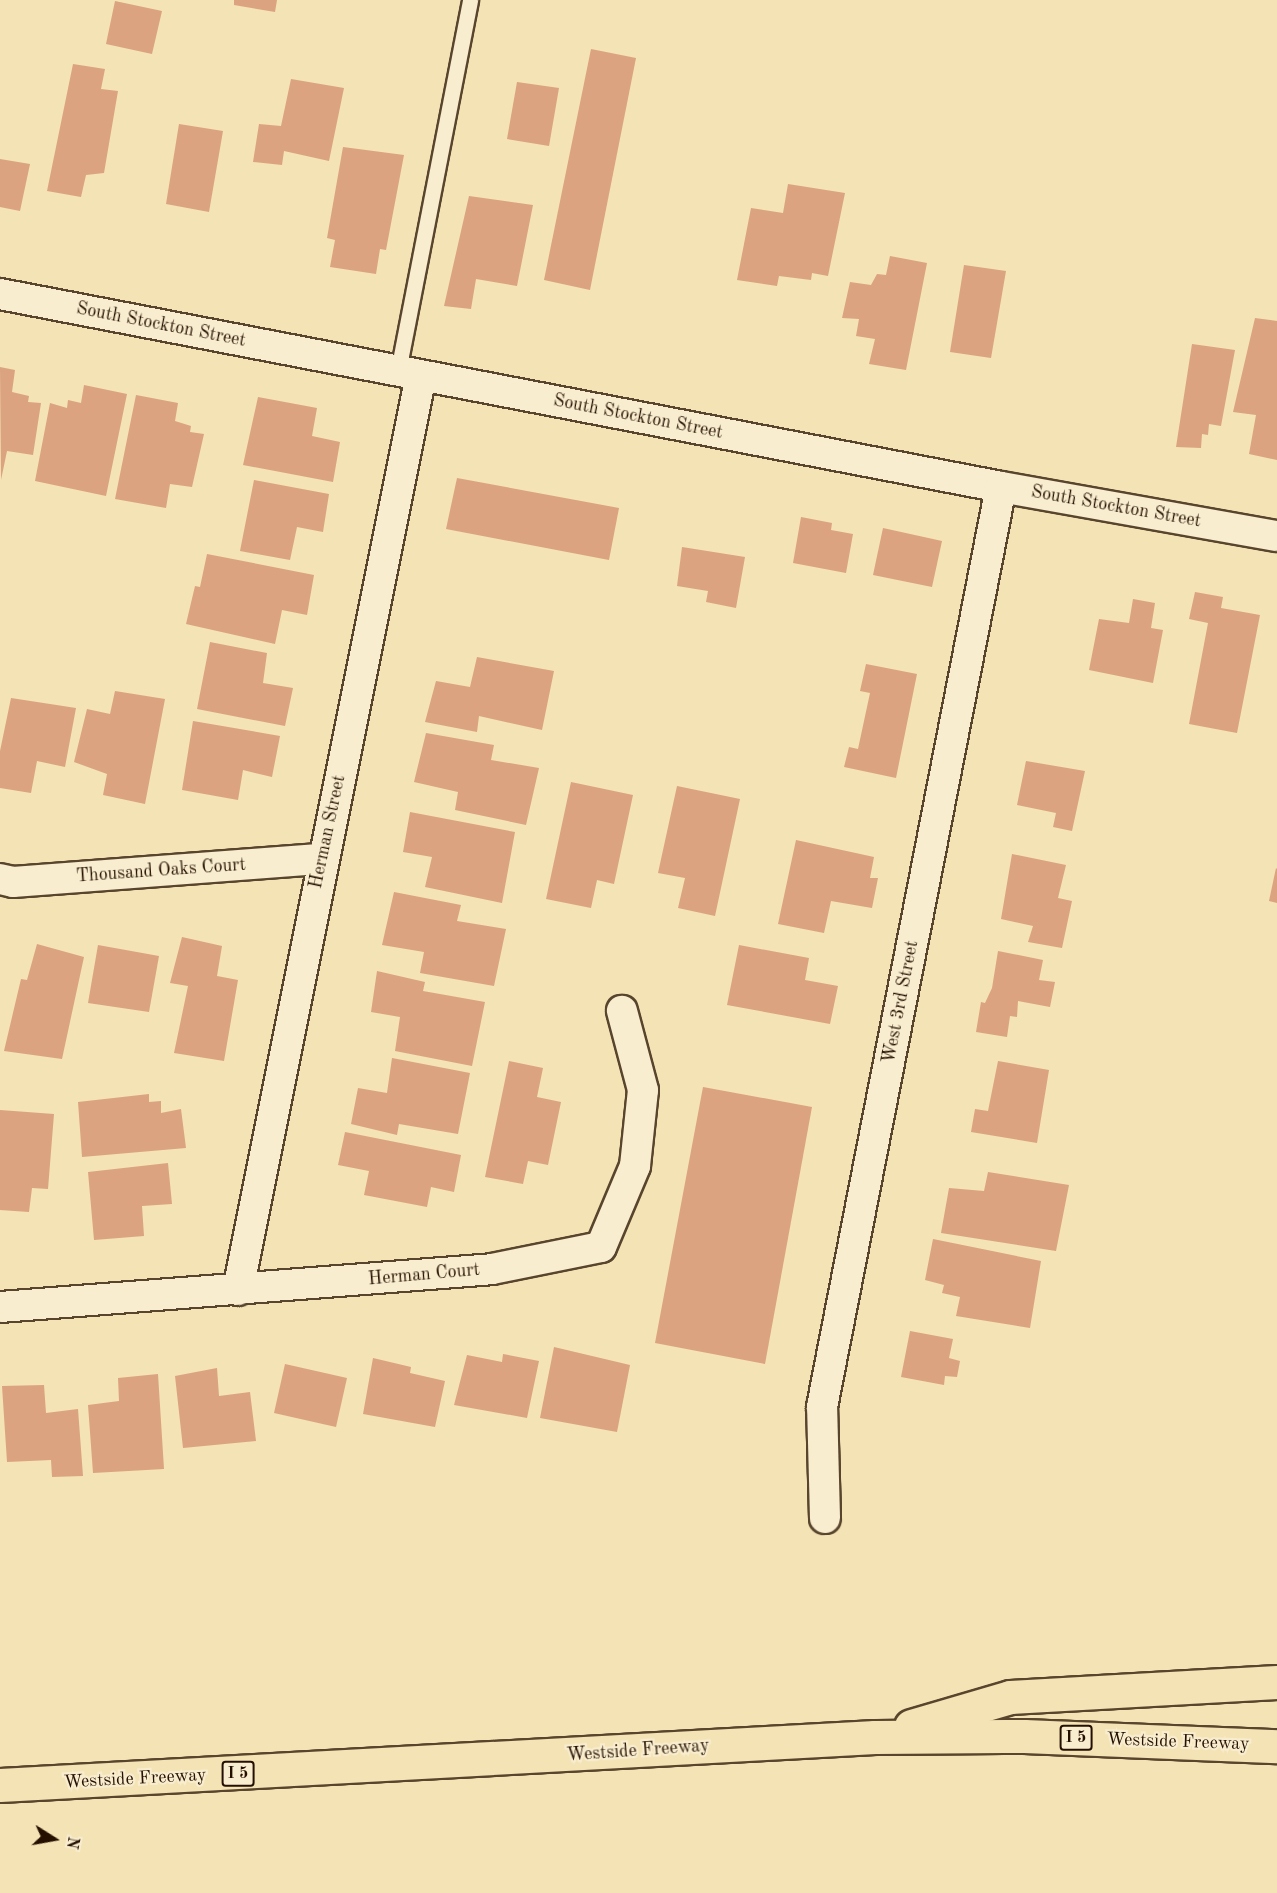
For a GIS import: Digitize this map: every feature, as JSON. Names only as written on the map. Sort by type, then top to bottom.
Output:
[{"type":"highway","points":[[874,1737],[1010,1697],[1277,1682]]},
{"type":"highway","name":"Westside Freeway","points":[[0,1785],[874,1737],[1024,1736],[1277,1746]]},
{"type":"street","name":"South Stockton Street","points":[[0,294],[1001,487],[1277,536]]},
{"type":"street","name":"Herman Street","points":[[238,1290],[322,859],[409,373]]},
{"type":"street","name":"West 3rd Street","points":[[825,1518],[822,1407],[1001,487]]},
{"type":"street","name":"Thousand Oaks Court","points":[[0,879],[13,882],[322,859]]},
{"type":"street","name":"Herman Court","points":[[0,1307],[492,1269],[601,1247],[635,1166],[643,1090],[622,1011]]},
{"type":"lane","points":[[409,373],[470,0]]},
{"type":"building","points":[[234,0],[277,0],[275,12],[234,5]]},
{"type":"building","points":[[115,1],[162,11],[152,54],[106,44]]},
{"type":"building","points":[[591,49],[636,58],[590,290],[544,280]]},
{"type":"building","points":[[73,64],[105,69],[101,89],[118,91],[104,173],[86,175],[81,197],[47,191]]},
{"type":"building","points":[[291,79],[344,88],[329,161],[284,151],[282,165],[253,162],[259,124],[281,126]]},
{"type":"building","points":[[517,82],[559,88],[549,146],[507,139]]},
{"type":"building","points":[[179,124],[223,131],[209,212],[166,204]]},
{"type":"building","points":[[343,147],[404,155],[386,250],[380,249],[376,274],[330,267],[335,240],[327,238]]},
{"type":"building","points":[[0,159],[30,164],[20,211],[0,207]]},
{"type":"building","points":[[788,184],[845,193],[828,276],[812,273],[811,280],[779,276],[777,286],[737,280],[751,208],[783,213]]},
{"type":"building","points":[[469,196],[533,205],[517,286],[476,279],[471,309],[444,306]]},
{"type":"building","points":[[890,256],[927,263],[906,370],[869,364],[875,339],[856,336],[859,319],[842,318],[850,282],[871,285],[877,274],[886,275]]},
{"type":"building","points":[[964,265],[1006,271],[991,358],[950,352]]},
{"type":"building","points":[[1255,318],[1277,321],[1277,460],[1249,454],[1256,415],[1233,412]]},
{"type":"building","points":[[1192,344],[1235,350],[1221,426],[1209,424],[1208,435],[1202,434],[1201,448],[1176,447]]},
{"type":"building","points":[[0,367],[15,370],[12,392],[29,396],[28,402],[41,403],[33,455],[7,451],[1,480]]},
{"type":"building","points":[[84,385],[127,394],[106,496],[35,481],[50,403],[67,408],[68,400],[81,403]]},
{"type":"building","points":[[136,395],[178,403],[175,421],[191,426],[190,432],[204,434],[192,487],[170,484],[166,508],[115,499]]},
{"type":"building","points":[[258,397],[317,408],[312,436],[340,442],[333,482],[243,465]]},
{"type":"building","points":[[457,478],[619,508],[609,560],[446,529]]},
{"type":"building","points":[[254,480],[329,494],[323,532],[297,527],[290,560],[240,551]]},
{"type":"building","points":[[801,517],[832,523],[831,530],[853,534],[846,573],[793,563]]},
{"type":"building","points":[[883,528],[942,541],[932,587],[873,575]]},
{"type":"building","points":[[682,547],[745,557],[736,608],[706,602],[708,591],[677,586]]},
{"type":"building","points":[[207,554],[314,575],[307,615],[282,610],[275,644],[186,624],[195,586],[200,587]]},
{"type":"building","points":[[1195,592],[1223,597],[1221,608],[1260,615],[1237,733],[1189,724],[1208,623],[1189,619]]},
{"type":"building","points":[[1133,599],[1155,603],[1151,628],[1163,630],[1153,683],[1089,670],[1099,619],[1129,623]]},
{"type":"building","points":[[210,642],[267,653],[263,683],[293,688],[285,726],[197,709]]},
{"type":"building","points":[[477,657],[554,671],[542,730],[479,716],[477,732],[425,722],[436,681],[470,687]]},
{"type":"building","points":[[866,664],[917,674],[896,778],[844,767],[849,747],[858,749],[870,693],[860,691]]},
{"type":"building","points":[[115,691],[165,699],[145,804],[103,795],[107,774],[74,762],[87,709],[110,714]]},
{"type":"building","points":[[11,698],[76,708],[65,767],[37,761],[31,793],[0,788],[0,751]]},
{"type":"building","points":[[193,721],[280,736],[272,777],[243,770],[238,800],[182,790]]},
{"type":"building","points":[[426,733],[494,745],[491,760],[539,768],[526,825],[455,810],[458,792],[414,782]]},
{"type":"building","points":[[1026,761],[1085,771],[1072,831],[1053,827],[1056,813],[1017,805]]},
{"type":"building","points":[[571,782],[633,795],[614,884],[597,880],[591,908],[546,899]]},
{"type":"building","points":[[677,786],[740,799],[715,916],[678,908],[685,878],[658,873]]},
{"type":"building","points":[[410,812],[515,832],[502,903],[425,887],[432,857],[403,852]]},
{"type":"building","points":[[796,840],[874,857],[870,878],[878,878],[872,908],[831,901],[824,933],[778,924]]},
{"type":"building","points":[[1012,854],[1066,865],[1058,898],[1072,901],[1062,948],[1028,942],[1033,926],[1001,919]]},
{"type":"building","points":[[1277,869],[1277,903],[1269,901]]},
{"type":"building","points":[[394,892],[461,905],[457,921],[506,929],[494,986],[420,973],[424,952],[382,945]]},
{"type":"building","points":[[182,937],[222,946],[217,976],[238,980],[224,1061],[174,1053],[188,986],[170,983]]},
{"type":"building","points":[[37,944],[84,957],[62,1059],[4,1051],[21,979],[27,980]]},
{"type":"building","points":[[98,945],[159,956],[149,1012],[88,1003]]},
{"type":"building","points":[[739,945],[809,958],[805,980],[838,986],[830,1024],[727,1005]]},
{"type":"building","points":[[998,951],[1043,960],[1039,980],[1055,982],[1050,1007],[1018,1001],[1017,1017],[1010,1016],[1007,1037],[976,1032],[981,1002],[985,1003],[992,988]]},
{"type":"building","points":[[377,971],[425,982],[423,991],[485,1002],[472,1066],[395,1051],[400,1017],[371,1012]]},
{"type":"building","points":[[392,1058],[470,1073],[458,1134],[399,1124],[397,1135],[351,1124],[358,1088],[387,1093]]},
{"type":"building","points":[[509,1061],[543,1068],[537,1097],[561,1102],[548,1165],[528,1161],[523,1184],[485,1177]]},
{"type":"building","points":[[998,1061],[1049,1070],[1037,1143],[971,1132],[975,1109],[988,1111]]},
{"type":"building","points":[[703,1087],[812,1107],[765,1364],[655,1343]]},
{"type":"building","points":[[149,1094],[149,1102],[161,1101],[161,1113],[181,1109],[186,1148],[82,1157],[78,1102]]},
{"type":"building","points":[[0,1110],[54,1114],[48,1189],[32,1188],[29,1212],[0,1210]]},
{"type":"building","points":[[345,1132],[461,1155],[454,1192],[431,1187],[427,1207],[364,1195],[369,1171],[338,1165]]},
{"type":"building","points":[[168,1163],[172,1204],[142,1206],[144,1236],[94,1240],[88,1172]]},
{"type":"building","points":[[988,1172],[1069,1185],[1056,1251],[941,1233],[949,1188],[984,1191]]},
{"type":"building","points":[[933,1239],[1041,1261],[1030,1328],[956,1316],[960,1297],[942,1293],[944,1285],[925,1280]]},
{"type":"building","points":[[910,1331],[953,1339],[949,1358],[960,1361],[957,1377],[945,1376],[944,1385],[901,1377]]},
{"type":"building","points":[[554,1347],[630,1365],[617,1432],[540,1418]]},
{"type":"building","points":[[503,1354],[539,1361],[527,1418],[454,1405],[467,1355],[502,1362]]},
{"type":"building","points":[[373,1358],[411,1367],[410,1373],[445,1381],[435,1427],[363,1414]]},
{"type":"building","points":[[285,1364],[347,1378],[336,1427],[274,1413]]},
{"type":"building","points":[[217,1368],[219,1396],[250,1392],[256,1441],[183,1448],[175,1376]]},
{"type":"building","points":[[158,1374],[164,1469],[93,1473],[88,1405],[119,1401],[118,1378]]},
{"type":"building","points":[[44,1385],[46,1413],[78,1409],[83,1476],[52,1477],[51,1460],[7,1462],[2,1386]]}]
